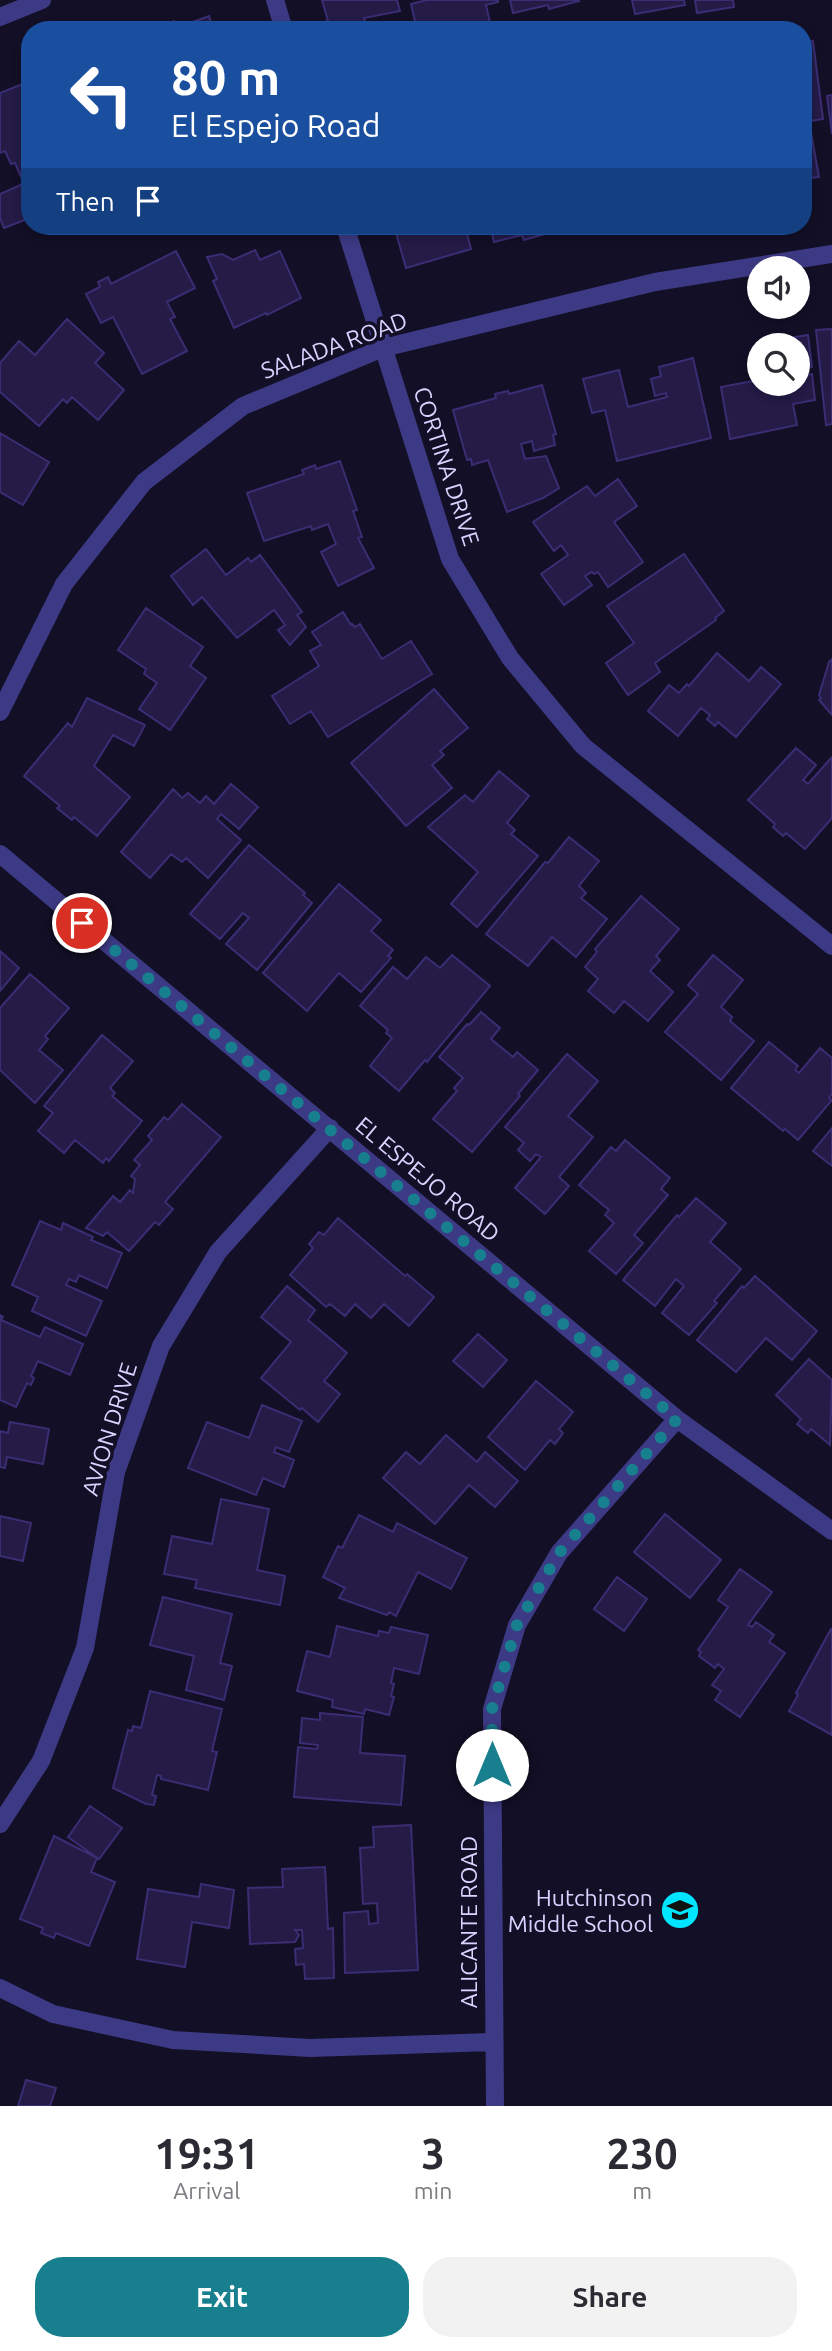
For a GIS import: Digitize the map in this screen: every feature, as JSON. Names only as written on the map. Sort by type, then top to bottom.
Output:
[{"type":"street","points":[[0,17],[42,0]]},
{"type":"street","points":[[275,0],[281,21]]},
{"type":"street","name":"CORTINA DRIVE","points":[[348,235],[450,559],[510,657],[583,746],[828,935]]},
{"type":"street","name":"SALADA ROAD","points":[[0,712],[64,584],[144,482],[243,405],[383,348],[655,282],[832,254]]},
{"type":"street","name":"EL ESPEJO ROAD","points":[[0,855],[677,1419],[832,1531]]},
{"type":"street","name":"AVION DRIVE","points":[[0,1824],[41,1761],[85,1647],[116,1472],[161,1346],[218,1252],[330,1128]]},
{"type":"street","name":"ALICANTE ROAD","points":[[495,2106],[492,1709],[517,1625],[559,1553],[677,1419]]},
{"type":"street","points":[[0,1988],[53,2014],[173,2040],[310,2048],[493,2042]]},
{"type":"building","points":[[322,0],[397,0],[400,11],[364,18],[365,21],[328,21]]},
{"type":"building","points":[[427,0],[498,0],[486,5],[490,21],[415,21],[411,4]]},
{"type":"building","points":[[510,0],[579,1],[549,9],[548,5],[513,13]]},
{"type":"building","points":[[632,0],[684,0],[685,5],[635,14]]},
{"type":"building","points":[[695,0],[733,0],[734,7],[697,13]]},
{"type":"building","points":[[209,16],[210,21],[195,21]]},
{"type":"building","points":[[812,41],[823,119],[812,121]]},
{"type":"building","points":[[21,85],[21,176],[5,151],[0,153],[0,93]]},
{"type":"building","points":[[832,95],[832,134],[827,96]]},
{"type":"building","points":[[812,138],[819,177],[812,178]]},
{"type":"building","points":[[21,185],[21,221],[4,228],[0,218],[0,194]]},
{"type":"building","points":[[397,235],[467,235],[471,249],[406,268]]},
{"type":"building","points":[[492,235],[522,235],[494,242]]},
{"type":"building","points":[[522,235],[541,235],[524,240]]},
{"type":"building","points":[[255,250],[260,260],[280,251],[301,298],[234,328],[213,281],[217,279],[207,257],[222,254],[233,260]]},
{"type":"building","points":[[176,251],[195,288],[167,302],[175,317],[170,319],[187,351],[142,374],[113,317],[101,323],[86,294],[100,287],[98,282],[108,277],[111,284]]},
{"type":"building","points":[[67,319],[104,353],[95,363],[124,390],[98,420],[72,397],[67,403],[63,399],[39,426],[0,392],[0,363],[19,341],[35,355]]},
{"type":"building","points":[[832,329],[832,424],[826,425],[816,330]]},
{"type":"building","points":[[693,358],[711,438],[617,461],[605,410],[592,413],[583,379],[619,370],[628,407],[667,397],[666,393],[655,396],[651,379],[661,376],[659,367]]},
{"type":"building","points":[[810,374],[815,400],[793,404],[797,425],[730,439],[721,387],[747,382],[747,396],[810,396]]},
{"type":"building","points":[[542,385],[556,434],[553,435],[555,445],[534,451],[532,441],[521,444],[525,459],[546,456],[559,488],[543,498],[507,512],[488,460],[472,465],[471,459],[467,460],[453,410],[496,398],[495,394],[508,391],[509,394]]},
{"type":"building","points":[[0,433],[49,462],[23,505],[0,492]]},
{"type":"building","points":[[340,461],[357,510],[353,511],[362,537],[358,538],[374,568],[338,586],[321,552],[336,544],[328,524],[312,530],[311,526],[264,541],[247,493],[304,474],[302,470],[315,465],[316,469]]},
{"type":"building","points":[[618,479],[637,506],[614,522],[643,562],[608,587],[598,572],[592,572],[585,576],[592,585],[564,605],[541,574],[568,555],[561,545],[554,551],[533,522],[587,486],[595,496]]},
{"type":"building","points":[[206,549],[226,575],[248,558],[251,562],[260,555],[302,612],[297,615],[306,627],[290,645],[278,630],[285,625],[274,610],[237,638],[202,597],[193,605],[171,576]]},
{"type":"building","points":[[684,554],[724,611],[716,620],[655,663],[660,672],[628,695],[606,663],[634,643],[607,606]]},
{"type":"building","points":[[146,608],[203,647],[190,666],[206,678],[170,730],[139,709],[157,683],[144,674],[146,669],[118,650]]},
{"type":"building","points":[[343,612],[351,625],[355,627],[360,624],[382,659],[411,641],[432,674],[328,737],[311,711],[290,724],[272,696],[319,666],[310,651],[321,645],[312,632]]},
{"type":"building","points":[[717,653],[749,681],[761,667],[781,684],[736,737],[718,722],[715,726],[707,719],[710,715],[701,708],[678,736],[648,711],[669,685],[679,693],[687,684],[689,686]]},
{"type":"building","points":[[832,659],[832,715],[819,700],[819,695]]},
{"type":"building","points":[[434,689],[468,728],[440,751],[444,755],[432,765],[452,788],[406,826],[351,763]]},
{"type":"building","points":[[87,698],[145,725],[134,746],[113,735],[94,766],[130,797],[97,836],[74,817],[72,820],[57,808],[60,806],[24,776],[68,723],[72,727]]},
{"type":"building","points":[[796,748],[816,765],[803,780],[808,784],[832,757],[832,818],[805,849],[786,833],[783,836],[773,827],[775,824],[748,800]]},
{"type":"building","points":[[499,771],[529,796],[507,823],[515,830],[511,834],[538,856],[477,927],[451,904],[478,872],[428,827],[465,795],[473,802]]},
{"type":"building","points":[[231,784],[258,807],[239,829],[221,814],[217,819],[241,840],[208,878],[186,858],[182,862],[171,854],[150,878],[121,852],[173,789],[182,798],[188,793],[200,803],[206,796],[214,804]]},
{"type":"building","points":[[569,837],[599,861],[579,886],[586,893],[581,898],[607,919],[576,957],[552,937],[528,966],[486,934]]},
{"type":"building","points":[[249,845],[305,893],[303,895],[312,903],[257,970],[226,944],[249,918],[243,913],[220,939],[190,914]]},
{"type":"building","points":[[339,884],[381,920],[371,931],[393,950],[388,956],[391,958],[361,992],[339,973],[307,1011],[263,973]]},
{"type":"building","points":[[641,896],[679,929],[656,956],[660,960],[650,971],[673,992],[648,1021],[624,1001],[614,1013],[588,991],[598,979],[585,967],[597,952],[595,949]]},
{"type":"building","points":[[0,951],[19,968],[0,991]]},
{"type":"building","points":[[452,955],[490,986],[427,1062],[425,1060],[399,1091],[370,1066],[392,1038],[386,1033],[388,1030],[360,1006],[393,967],[407,979],[426,957],[440,968]]},
{"type":"building","points":[[713,955],[743,980],[721,1007],[732,1017],[730,1021],[754,1041],[721,1080],[665,1032],[698,994],[688,985]]},
{"type":"building","points":[[30,974],[69,1008],[45,1036],[48,1039],[39,1050],[63,1070],[35,1103],[0,1070],[0,1008]]},
{"type":"building","points":[[481,1012],[500,1028],[491,1039],[513,1057],[517,1052],[538,1070],[518,1094],[520,1096],[472,1152],[433,1119],[457,1091],[454,1088],[463,1078],[439,1057]]},
{"type":"building","points":[[102,1035],[133,1061],[110,1088],[115,1093],[112,1096],[142,1121],[109,1161],[106,1158],[103,1163],[75,1140],[64,1153],[38,1131],[53,1113],[44,1106]]},
{"type":"building","points":[[769,1042],[798,1066],[795,1070],[799,1073],[820,1048],[832,1058],[832,1094],[829,1098],[832,1100],[798,1140],[731,1088]]},
{"type":"building","points":[[567,1054],[598,1081],[568,1116],[593,1137],[559,1177],[569,1186],[545,1214],[515,1188],[541,1157],[536,1154],[530,1161],[518,1150],[524,1143],[505,1127]]},
{"type":"building","points":[[182,1104],[221,1137],[165,1202],[173,1209],[159,1225],[155,1222],[129,1251],[107,1232],[103,1236],[86,1228],[113,1196],[120,1202],[130,1190],[133,1193],[135,1179],[131,1176],[140,1165],[134,1160],[152,1140],[148,1136],[164,1117],[168,1120]]},
{"type":"building","points":[[832,1128],[832,1166],[813,1151]]},
{"type":"building","points":[[625,1140],[670,1178],[661,1189],[668,1195],[634,1235],[643,1243],[616,1274],[589,1251],[614,1223],[605,1215],[609,1210],[579,1185],[611,1147],[616,1151]]},
{"type":"building","points":[[696,1198],[726,1223],[710,1242],[741,1269],[714,1301],[717,1303],[689,1335],[662,1313],[684,1286],[676,1279],[655,1306],[623,1280],[677,1215],[679,1217]]},
{"type":"building","points":[[338,1218],[405,1276],[407,1274],[434,1297],[409,1326],[384,1304],[371,1318],[355,1304],[345,1316],[330,1304],[326,1307],[290,1275],[313,1248],[309,1244],[319,1232],[324,1235]]},
{"type":"building","points":[[40,1221],[61,1230],[63,1223],[93,1237],[91,1240],[122,1253],[107,1288],[79,1275],[76,1282],[69,1279],[66,1285],[102,1301],[86,1336],[32,1311],[38,1297],[12,1285]]},
{"type":"building","points":[[755,1276],[817,1331],[792,1360],[766,1338],[736,1372],[697,1340],[742,1286],[744,1288]]},
{"type":"building","points":[[287,1286],[315,1310],[308,1320],[347,1353],[324,1381],[340,1394],[318,1422],[261,1378],[291,1342],[261,1317]]},
{"type":"building","points":[[0,1315],[3,1317],[1,1320],[40,1337],[45,1327],[83,1344],[70,1375],[38,1361],[31,1376],[34,1378],[31,1385],[27,1383],[16,1407],[0,1400]]},
{"type":"building","points":[[478,1334],[507,1360],[483,1387],[453,1361]]},
{"type":"building","points":[[809,1359],[832,1380],[830,1445],[811,1429],[808,1433],[797,1424],[801,1419],[776,1395]]},
{"type":"building","points":[[536,1381],[573,1412],[559,1429],[563,1433],[555,1444],[550,1440],[525,1470],[488,1437]]},
{"type":"building","points":[[262,1405],[302,1421],[289,1452],[276,1447],[274,1452],[294,1460],[284,1487],[263,1478],[256,1495],[188,1468],[207,1422],[249,1438]]},
{"type":"building","points":[[10,1422],[49,1429],[43,1464],[7,1457],[5,1468],[0,1467],[0,1431],[8,1433]]},
{"type":"building","points":[[446,1435],[477,1462],[485,1452],[518,1481],[495,1507],[469,1485],[435,1524],[383,1478],[406,1452],[420,1464]]},
{"type":"building","points":[[221,1499],[269,1509],[257,1570],[285,1576],[280,1605],[195,1588],[197,1580],[164,1574],[172,1536],[212,1544]]},
{"type":"building","points":[[665,1514],[721,1560],[690,1598],[634,1552]]},
{"type":"building","points":[[359,1515],[393,1532],[397,1523],[467,1558],[451,1589],[418,1572],[396,1616],[339,1598],[345,1588],[323,1577],[338,1546],[342,1548]]},
{"type":"building","points":[[0,1516],[31,1523],[23,1561],[0,1556]]},
{"type":"building","points":[[740,1569],[772,1592],[748,1625],[752,1627],[756,1622],[774,1635],[769,1642],[785,1653],[740,1717],[715,1700],[721,1691],[712,1685],[724,1669],[718,1664],[715,1668],[699,1656],[701,1652],[698,1650],[728,1607],[718,1600]]},
{"type":"building","points":[[617,1577],[647,1599],[624,1631],[594,1609]]},
{"type":"building","points":[[163,1597],[232,1614],[220,1663],[232,1666],[224,1700],[186,1690],[194,1656],[150,1645]]},
{"type":"building","points":[[337,1626],[378,1636],[379,1631],[389,1633],[391,1627],[428,1635],[419,1674],[394,1668],[391,1696],[394,1697],[389,1715],[365,1709],[364,1714],[332,1707],[333,1700],[297,1691],[307,1651],[330,1657]]},
{"type":"building","points":[[832,1630],[832,1735],[789,1711]]},
{"type":"building","points":[[150,1691],[222,1709],[212,1751],[217,1752],[208,1790],[161,1779],[161,1776],[157,1775],[152,1795],[156,1796],[154,1805],[146,1804],[113,1788],[128,1730],[132,1731],[133,1726],[141,1728]]},
{"type":"building","points":[[320,1713],[363,1717],[360,1753],[405,1756],[401,1805],[294,1797],[298,1747],[317,1749],[318,1745],[300,1743],[302,1718],[320,1720]]},
{"type":"building","points":[[90,1806],[122,1828],[99,1859],[68,1837]]},
{"type":"building","points":[[411,1825],[418,1970],[345,1973],[344,1913],[368,1911],[369,1924],[378,1923],[377,1903],[363,1904],[360,1848],[374,1847],[373,1827]]},
{"type":"building","points":[[54,1836],[97,1858],[91,1872],[115,1882],[89,1946],[56,1933],[54,1938],[41,1933],[43,1928],[20,1919]]},
{"type":"building","points":[[325,1867],[328,1929],[333,1928],[334,1978],[305,1979],[304,1964],[296,1965],[295,1949],[303,1948],[302,1930],[295,1930],[299,1935],[295,1942],[250,1944],[248,1888],[283,1887],[282,1869]]},
{"type":"building","points":[[201,1884],[234,1890],[229,1928],[192,1922],[185,1967],[137,1959],[148,1889],[199,1897]]},
{"type":"building","points":[[26,2080],[56,2088],[50,2106],[18,2106]]},
{"type":"place","name":"Hutchinson Middle School","points":[[680,1910]]},
{"type":"route","points":[[82,923],[677,1419],[559,1553],[517,1625],[492,1709],[492,1765]]}]
